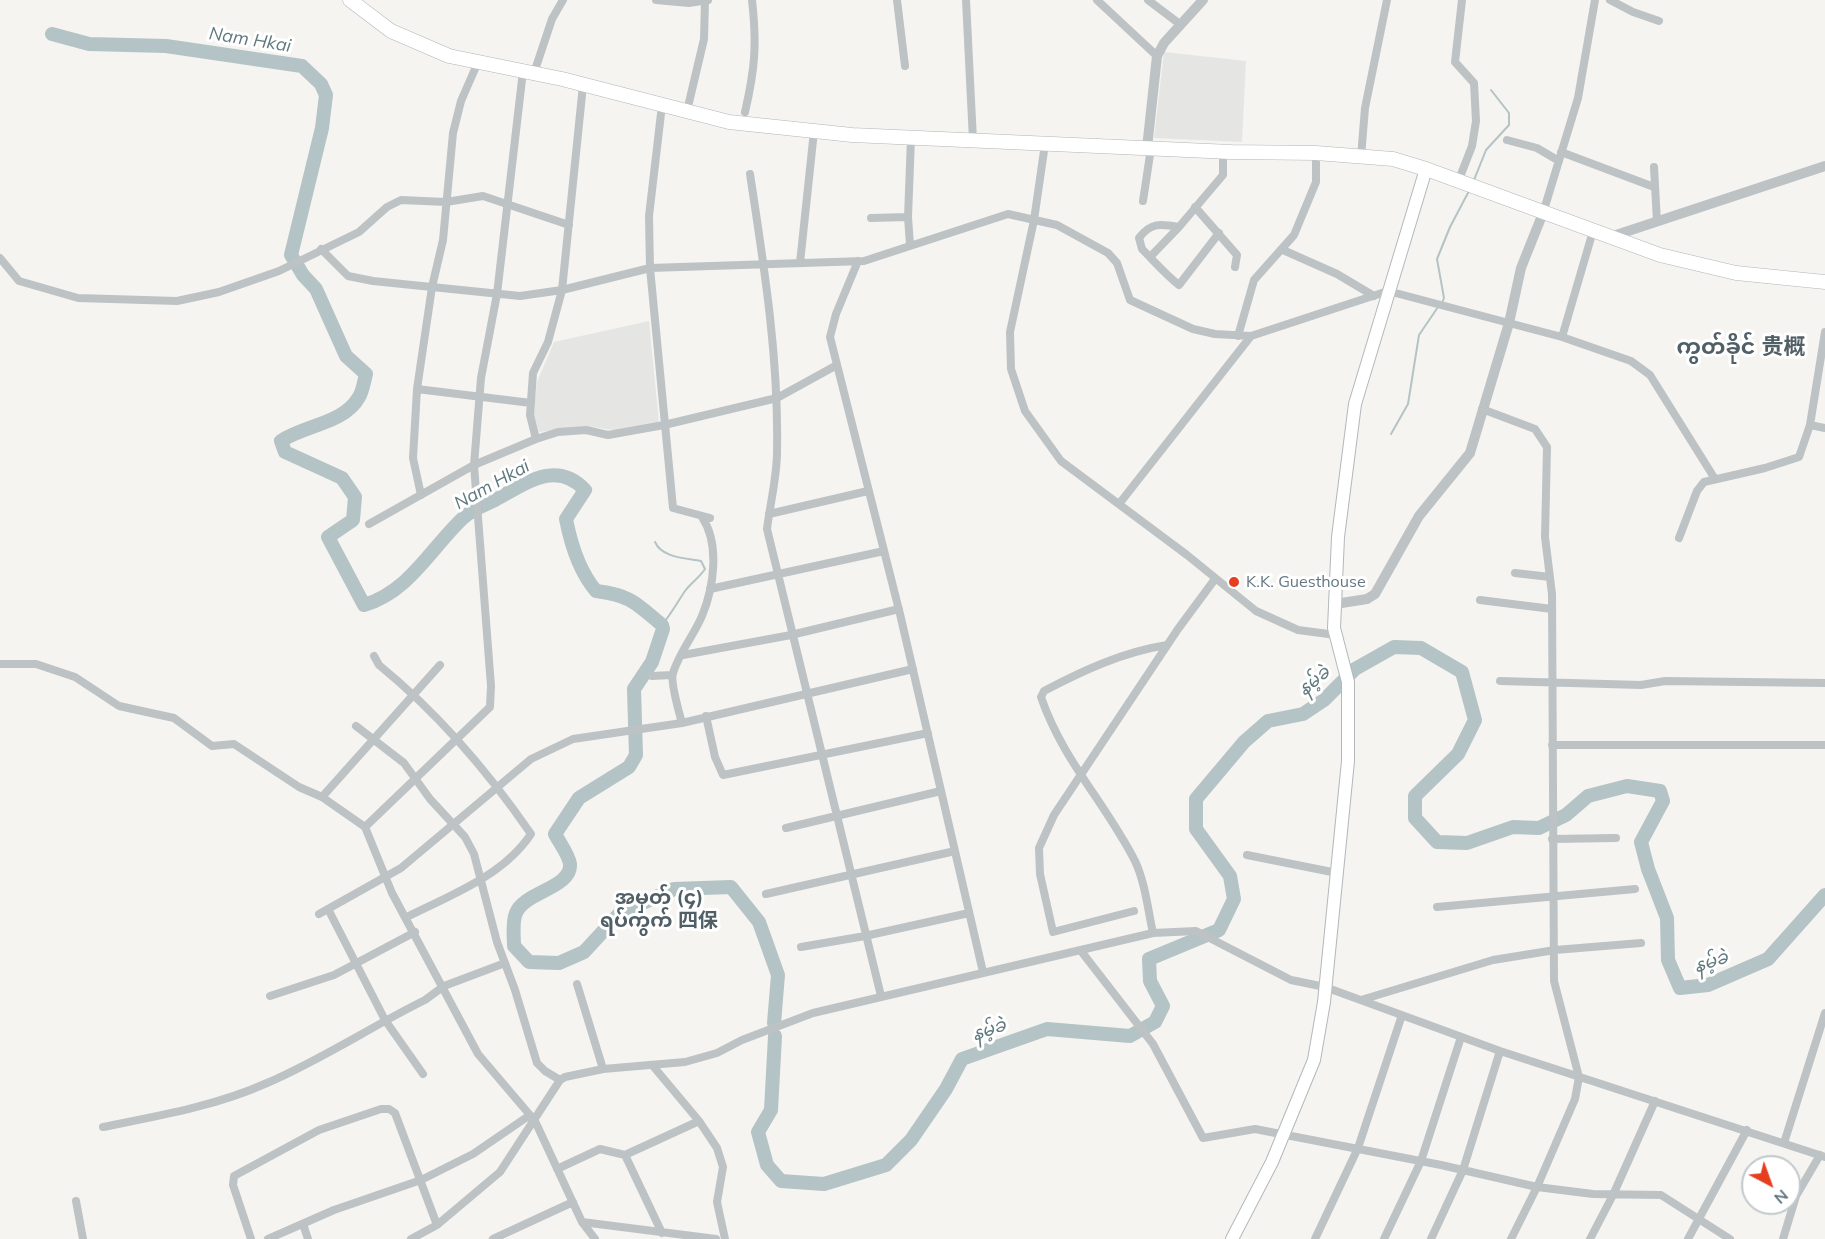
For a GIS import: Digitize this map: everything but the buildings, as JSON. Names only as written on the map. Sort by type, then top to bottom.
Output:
[{"type":"highway","points":[[351,0],[391,31],[449,56],[528,72],[729,122],[910,138],[1223,152],[1316,153],[1393,159],[1660,255],[1736,273],[1825,282]]},
{"type":"main road","points":[[1232,1239],[1284,1133],[1314,1059],[1325,987],[1348,761],[1347,677],[1336,634],[1338,537],[1355,404],[1426,169]]},
{"type":"street","points":[[365,827],[490,707],[491,686],[480,518],[474,465],[480,398],[528,72],[563,0]]},
{"type":"street","points":[[656,0],[689,3],[706,0],[704,39],[687,111]]},
{"type":"street","points":[[745,112],[756,58],[757,40],[752,0]]},
{"type":"street","points":[[897,0],[905,66]]},
{"type":"street","points":[[966,0],[973,140]]},
{"type":"street","points":[[1097,0],[1158,56]]},
{"type":"street","points":[[1148,0],[1181,25]]},
{"type":"street","points":[[1143,201],[1158,56],[1164,43],[1203,0]]},
{"type":"street","points":[[1361,157],[1365,108],[1387,0]]},
{"type":"street","points":[[1458,182],[1472,146],[1476,121],[1474,83],[1455,62],[1462,0]]},
{"type":"street","points":[[1335,604],[1367,599],[1375,594],[1419,516],[1470,453],[1509,323],[1521,268],[1543,213],[1578,98],[1595,0]]},
{"type":"street","points":[[1610,0],[1633,12],[1659,21]]},
{"type":"street","points":[[421,495],[413,458],[417,389],[432,287],[443,240],[453,133],[461,101],[478,62]]},
{"type":"street","points":[[536,439],[530,415],[533,373],[548,342],[562,290],[583,85]]},
{"type":"street","points":[[662,105],[649,216],[650,268],[673,508],[706,518],[713,561],[710,589],[701,617],[672,675],[682,723]]},
{"type":"street","points":[[800,263],[814,131]]},
{"type":"street","points":[[910,138],[908,217],[910,245]]},
{"type":"street","points":[[1507,140],[1654,187]]},
{"type":"street","points":[[1045,144],[1034,220],[1010,332],[1011,369],[1025,411],[1061,461],[1256,610],[1299,630],[1336,634]]},
{"type":"street","points":[[1152,255],[1179,227],[1222,175],[1223,152]]},
{"type":"street","points":[[1238,336],[1254,280],[1272,257],[1283,250],[1294,235],[1316,182],[1316,153]]},
{"type":"street","points":[[1610,237],[1825,166]]},
{"type":"street","points":[[1654,167],[1657,222]]},
{"type":"street","points":[[750,174],[765,264],[777,398],[777,455],[767,529],[880,996]]},
{"type":"street","points":[[0,258],[19,281],[78,298],[177,301],[219,292],[279,271],[359,232],[387,207],[401,200],[446,202],[483,196],[569,225]]},
{"type":"street","points":[[1195,207],[1237,255],[1235,267]]},
{"type":"street","points":[[321,249],[348,276],[373,281],[520,296],[562,290],[650,268],[858,261],[1008,214],[1057,225],[1114,257],[1130,300],[1193,329],[1251,336],[1388,291],[1562,337],[1631,361],[1650,375],[1715,479]]},
{"type":"street","points":[[871,218],[908,217]]},
{"type":"street","points":[[1179,227],[1157,224],[1144,231],[1139,238],[1142,249],[1152,255],[1156,264],[1179,285],[1219,233]]},
{"type":"street","points":[[1562,337],[1593,231]]},
{"type":"street","points":[[1283,250],[1337,274],[1374,296]]},
{"type":"street","points":[[858,261],[836,314],[830,337],[913,669],[983,972]]},
{"type":"street","points":[[1679,538],[1697,491],[1704,482],[1765,468],[1799,457],[1810,425],[1825,332]]},
{"type":"street","points":[[1119,504],[1251,336]]},
{"type":"street","points":[[369,524],[474,465],[536,439],[558,432],[586,430],[608,435],[664,425],[777,398],[837,365]]},
{"type":"street","points":[[417,389],[531,403]]},
{"type":"street","points":[[1482,409],[1535,429],[1547,447],[1545,537],[1552,609],[1554,981],[1579,1077],[1575,1099],[1537,1187],[1511,1239]]},
{"type":"street","points":[[1810,425],[1825,428]]},
{"type":"street","points":[[769,514],[868,491]]},
{"type":"street","points":[[710,589],[884,551]]},
{"type":"street","points":[[1515,573],[1550,578]]},
{"type":"street","points":[[1134,911],[1053,932],[1040,874],[1039,848],[1054,815],[1167,645],[1215,579]]},
{"type":"street","points":[[1480,600],[1552,609]]},
{"type":"street","points":[[683,655],[792,635],[898,609]]},
{"type":"street","points":[[1153,933],[1134,860],[1080,778],[1048,720],[1041,697],[1044,691],[1081,672],[1136,650],[1167,645]]},
{"type":"street","points":[[374,656],[379,665],[414,693],[458,739],[498,786],[531,834],[522,847],[482,880],[407,917]]},
{"type":"street","points":[[0,664],[36,664],[75,677],[119,706],[174,718],[212,746],[234,744],[299,787],[322,797],[365,827],[385,877],[478,1054],[532,1118],[582,1222],[595,1239]]},
{"type":"street","points":[[322,797],[440,664]]},
{"type":"street","points":[[423,1074],[385,1020],[356,963],[323,911],[366,885],[385,877],[531,759],[556,745],[573,739],[642,731],[682,723],[913,669]]},
{"type":"street","points":[[652,676],[672,675]]},
{"type":"street","points":[[1500,681],[1641,685],[1665,681],[1825,683]]},
{"type":"street","points":[[706,716],[723,775],[928,733]]},
{"type":"street","points":[[356,726],[404,763],[474,854],[497,942],[537,1063],[560,1080]]},
{"type":"street","points":[[1552,745],[1825,745]]},
{"type":"street","points":[[786,828],[941,791]]},
{"type":"street","points":[[1552,835],[1616,838]]},
{"type":"street","points":[[766,894],[955,851]]},
{"type":"street","points":[[1247,855],[1337,873]]},
{"type":"street","points":[[1437,907],[1635,889]]},
{"type":"street","points":[[801,947],[866,936],[969,913]]},
{"type":"street","points":[[411,1239],[437,1225],[500,1172],[532,1118],[560,1080],[573,1074],[685,1062],[717,1053],[742,1040],[813,1013],[1153,933],[1196,931],[1292,980],[1325,987],[1500,1051],[1822,1156],[1797,1196],[1783,1239]]},
{"type":"street","points":[[270,996],[334,975],[415,932]]},
{"type":"street","points":[[1361,1000],[1493,960],[1555,950],[1641,943]]},
{"type":"street","points":[[1081,951],[1153,1044],[1203,1138],[1255,1129],[1358,1148],[1537,1187],[1613,1194],[1661,1195],[1730,1239]]},
{"type":"street","points":[[104,1126],[171,1113],[230,1097],[268,1083],[425,1000],[444,986],[505,963]]},
{"type":"street","points":[[577,984],[603,1069]]},
{"type":"street","points":[[1784,1143],[1825,1013]]},
{"type":"street","points":[[1315,1239],[1358,1148],[1402,1015]]},
{"type":"street","points":[[1384,1239],[1421,1161],[1461,1037]]},
{"type":"street","points":[[1431,1239],[1463,1170],[1500,1051]]},
{"type":"street","points":[[653,1066],[699,1121],[717,1149],[723,1167],[717,1202],[725,1239]]},
{"type":"street","points":[[1590,1239],[1655,1101]]},
{"type":"street","points":[[252,1239],[233,1185],[234,1176],[319,1130],[389,1109],[395,1113],[437,1225]]},
{"type":"street","points":[[268,1239],[421,1180],[473,1154],[532,1118]]},
{"type":"street","points":[[557,1169],[600,1149],[625,1155],[699,1121]]},
{"type":"street","points":[[1688,1239],[1747,1130]]},
{"type":"street","points":[[625,1155],[662,1233]]},
{"type":"street","points":[[76,1201],[83,1239]]},
{"type":"street","points":[[493,1239],[573,1202]]},
{"type":"street","points":[[582,1222],[716,1239]]},
{"type":"street","points":[[303,1224],[308,1239]]},
{"type":"shaded area","points":[[1164,52],[1246,61],[1242,142],[1154,138]]},
{"type":"shaded area","points":[[649,321],[659,423],[621,431],[584,426],[539,432],[533,414],[537,382],[554,342]]},
{"type":"waterway","name":"Nam Hkai","points":[[52,34],[89,44],[166,46],[302,66],[321,84],[326,95],[322,128],[291,255],[303,275],[316,289],[346,356],[366,374],[359,397],[344,413],[281,441],[285,452],[342,478],[355,497],[353,520],[328,537],[364,605],[380,599],[407,580],[451,530],[470,513],[529,482],[552,475],[563,476],[585,490],[566,519],[576,557],[590,583],[596,591],[632,601],[662,625],[663,629],[652,662],[634,689],[636,755],[629,767],[579,798],[555,834],[569,860],[569,872],[556,885],[521,906],[514,921],[514,946],[529,962],[559,963],[584,952],[620,913],[674,889],[731,887],[759,922],[778,975],[774,1023]]},
{"type":"waterway","points":[[1474,180],[1486,150],[1509,125],[1509,113],[1491,90]]},
{"type":"waterway","points":[[1442,303],[1444,298],[1437,259],[1450,227],[1469,191]]},
{"type":"waterway","points":[[1391,434],[1408,404],[1419,335],[1438,307]]},
{"type":"waterway","points":[[655,542],[658,547],[669,554],[701,561],[705,569],[685,591],[662,625]]},
{"type":"waterway","name":"နမ့်ခဲ","points":[[775,1036],[771,1110],[758,1132],[767,1165],[781,1181],[824,1184],[886,1165],[911,1140],[946,1089],[962,1059],[1047,1029],[1130,1036],[1155,1022],[1163,1006],[1150,981],[1149,959],[1219,930],[1234,899],[1230,876],[1196,829],[1196,799],[1244,742],[1268,721],[1303,714],[1324,700],[1355,669],[1394,647],[1421,648],[1462,672],[1475,720],[1458,754],[1415,796],[1415,818],[1437,842],[1467,843],[1513,827],[1539,828],[1566,815],[1588,796],[1627,786],[1660,791],[1663,801],[1641,842],[1648,869],[1667,918],[1668,960],[1680,988],[1708,985],[1768,959],[1825,895]]},
{"type":"place","name":"K.K. Guesthouse","points":[[1234,582]]},
{"type":"district","name":"ကွတ်ခိုင် 贵概","points":[[1741,347]]},
{"type":"district","name":"အမှတ် (၄) ရပ်ကွက် 四保","points":[[659,910]]}]
